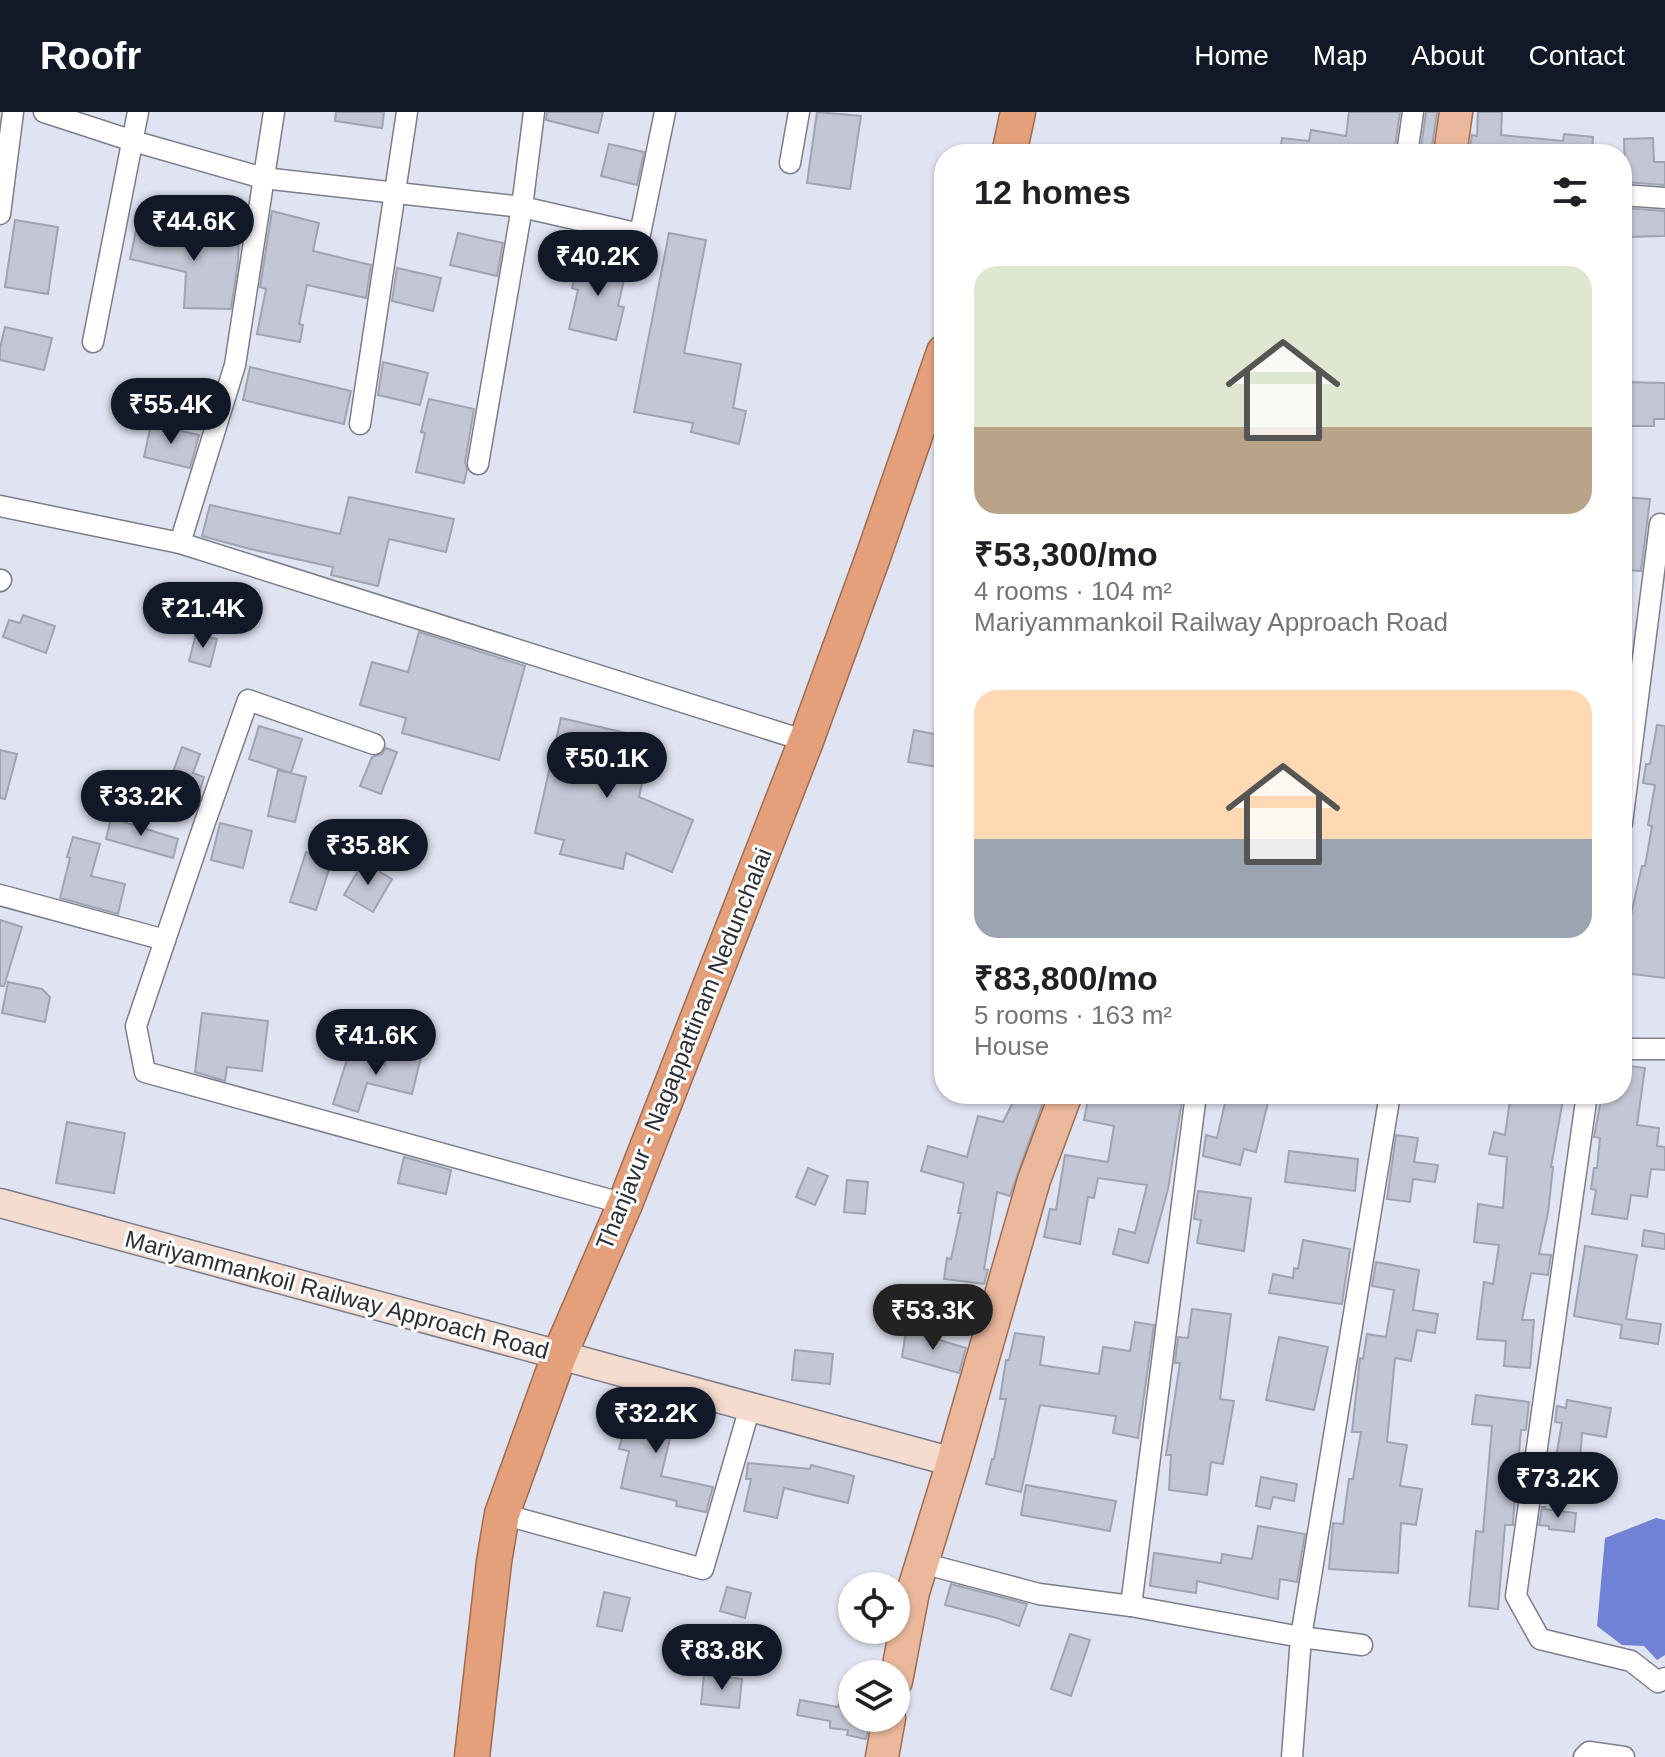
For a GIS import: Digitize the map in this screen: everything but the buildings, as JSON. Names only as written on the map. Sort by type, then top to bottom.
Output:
[{"type":"highway","points":[[1011,144],[1018,112]]},
{"type":"highway","name":"Thanjavur - Nagappattinam Nedunchalai","points":[[472,1757],[502,1514],[559,1356],[625,1204],[806,741],[934,381]]},
{"type":"main road","points":[[1451,144],[1456,112]]},
{"type":"main road","points":[[900,1660],[913,1592],[1034,1180],[1062,1104]]},
{"type":"main road","name":"Mariyammankoil Railway Approach Road","points":[[0,1203],[953,1462]]},
{"type":"main road","points":[[882,1757],[886,1732]]},
{"type":"street","points":[[0,214],[13,112]]},
{"type":"street","points":[[44,112],[263,178],[522,207],[640,234],[665,112]]},
{"type":"street","points":[[93,342],[138,112]]},
{"type":"street","points":[[180,543],[235,365],[274,112]]},
{"type":"street","points":[[360,424],[407,112]]},
{"type":"street","points":[[478,464],[522,207],[534,112]]},
{"type":"street","points":[[790,163],[799,112]]},
{"type":"street","points":[[1408,144],[1413,112]]},
{"type":"street","points":[[1632,196],[1665,198]]},
{"type":"street","points":[[0,506],[180,543],[806,741]]},
{"type":"street","points":[[1632,744],[1660,524]]},
{"type":"street","points":[[374,744],[248,700],[136,1026],[145,1072],[625,1204]]},
{"type":"street","points":[[0,895],[165,940]]},
{"type":"street","points":[[1632,1049],[1665,1049]]},
{"type":"street","points":[[1131,1606],[1195,1104]]},
{"type":"street","points":[[1292,1757],[1301,1637],[1388,1104]]},
{"type":"street","points":[[1586,1104],[1516,1596],[1540,1639],[1631,1661],[1658,1682],[1665,1678]]},
{"type":"street","points":[[502,1514],[703,1569],[750,1407]]},
{"type":"street","points":[[922,1563],[1039,1594],[1131,1606],[1362,1645]]},
{"type":"street","points":[[1584,1757],[1589,1752],[1624,1757]]},
{"type":"water","points":[[1656,1518],[1665,1520],[1665,1655],[1657,1660],[1644,1646],[1622,1645],[1597,1626],[1605,1538]]}]
